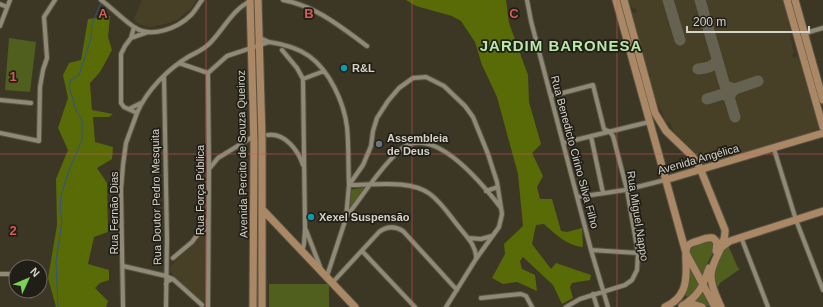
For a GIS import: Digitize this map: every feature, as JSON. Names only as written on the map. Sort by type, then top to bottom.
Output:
[{"type":"main road","name":"Avenida Percito de Souza Queiroz","points":[[251,0],[254,140],[253,307]]},
{"type":"main road","name":"Avenida Percito de Souza Queiroz","points":[[258,0],[264,135],[262,178],[262,307]]},
{"type":"main road","points":[[616,0],[686,254],[715,307]]},
{"type":"main road","points":[[624,0],[655,113],[666,131],[691,155],[700,169],[724,230],[725,235],[721,249],[712,270]]},
{"type":"main road","points":[[787,0],[820,77],[823,100]]},
{"type":"main road","points":[[794,0],[823,127]]},
{"type":"main road","name":"Avenida Angélica","points":[[666,180],[823,133]]},
{"type":"main road","points":[[254,140],[259,151],[260,173],[262,178]]},
{"type":"main road","points":[[262,209],[333,282],[355,307]]},
{"type":"main road","points":[[721,307],[712,282],[713,259],[727,242],[823,211]]},
{"type":"main road","points":[[254,235],[262,225],[269,223],[277,226]]},
{"type":"main road","points":[[667,307],[678,300],[683,290],[686,278],[686,254],[688,246],[691,243],[706,238],[713,238],[718,245],[703,285],[698,293],[682,306]]},
{"type":"main road","points":[[683,290],[684,295],[690,301],[700,306]]},
{"type":"main road","points":[[667,307],[689,304],[700,306]]},
{"type":"street","points":[[0,26],[10,0]]},
{"type":"street","points":[[0,133],[40,141],[40,87],[47,58],[44,18],[55,0]]},
{"type":"street","points":[[131,38],[148,32],[169,28],[182,22],[192,14],[202,0]]},
{"type":"street","points":[[129,109],[141,103],[157,84],[179,63],[207,46],[239,9],[251,0]]},
{"type":"street","points":[[283,0],[306,6],[317,11],[367,46]]},
{"type":"street","name":"Rua Benedicto Cirino Silva Filho","points":[[527,0],[530,21],[608,307]]},
{"type":"street","points":[[103,1],[134,27],[148,32]]},
{"type":"street","points":[[0,4],[7,7]]},
{"type":"street","points":[[134,27],[131,38],[124,46],[121,54],[121,100],[122,106],[137,113]]},
{"type":"street","points":[[802,38],[809,32],[823,28]]},
{"type":"street","points":[[260,41],[269,42]]},
{"type":"street","points":[[179,63],[208,73],[227,56],[251,48],[260,41],[283,44],[296,49],[309,56],[324,71],[333,85],[339,99],[347,126],[349,185],[346,218],[325,274]]},
{"type":"street","points":[[276,43],[297,68],[303,79],[305,228],[304,244],[303,248],[300,249]]},
{"type":"street","points":[[282,50],[283,44]]},
{"type":"street","points":[[303,79],[324,71]]},
{"type":"street","name":"Rua Força Pública","points":[[208,73],[208,305]]},
{"type":"street","name":"Rua Doutor Pedro Mesquita","points":[[164,77],[167,256],[166,307]]},
{"type":"street","points":[[349,185],[363,164],[371,146],[377,118],[395,93],[413,78],[430,78],[444,86],[464,106],[475,121],[498,186],[501,219],[499,227],[476,259],[446,307]]},
{"type":"street","points":[[157,84],[161,84],[164,88]]},
{"type":"street","name":"Rua Miguel Nappo","points":[[551,96],[594,85],[604,129],[610,132],[613,136],[627,190],[638,253],[638,270],[632,280],[625,285],[580,299],[566,307]]},
{"type":"street","points":[[0,100],[31,103]]},
{"type":"street","name":"Rua Fernão Dias","points":[[123,307],[123,165],[126,143],[141,103]]},
{"type":"street","points":[[563,143],[649,122]]},
{"type":"street","points":[[264,135],[274,135],[289,142],[298,154],[304,169]]},
{"type":"street","points":[[591,136],[603,193]]},
{"type":"street","points":[[209,169],[218,158],[254,140]]},
{"type":"street","points":[[240,146],[254,140]]},
{"type":"street","points":[[346,218],[383,168],[398,152],[405,146],[419,142],[430,144],[455,159],[470,172],[501,209]]},
{"type":"street","points":[[774,148],[796,220],[823,290]]},
{"type":"street","points":[[298,154],[302,155],[304,153]]},
{"type":"street","points":[[209,157],[218,158]]},
{"type":"street","name":"Avenida Angélica","points":[[578,197],[627,190],[666,180]]},
{"type":"street","points":[[349,185],[403,185],[422,189],[430,194],[439,203],[468,238],[476,251],[476,259]]},
{"type":"street","points":[[486,190],[498,186]]},
{"type":"street","points":[[167,262],[192,242],[202,230],[208,219]]},
{"type":"street","points":[[333,282],[382,230],[389,227],[398,228],[405,233],[457,290]]},
{"type":"street","points":[[305,228],[325,274]]},
{"type":"street","points":[[202,230],[208,229]]},
{"type":"street","points":[[468,238],[481,239],[492,236]]},
{"type":"street","points":[[741,237],[768,307]]},
{"type":"street","points":[[592,250],[638,253]]},
{"type":"street","points":[[362,251],[415,307]]},
{"type":"street","points":[[167,256],[173,258]]},
{"type":"street","points":[[123,266],[173,279],[203,306],[208,305]]},
{"type":"street","points":[[166,284],[168,281],[173,279]]},
{"type":"street","points":[[481,298],[521,294],[526,296],[532,307]]},
{"type":"street","points":[[593,294],[597,307]]},
{"type":"shaded area","points":[[142,0],[196,0],[191,8],[177,20],[151,27],[142,25],[134,19]]},
{"type":"shaded area","points":[[628,0],[783,0],[790,22],[788,22],[792,36],[790,37],[794,53],[792,54],[793,58],[798,57],[819,128],[818,132],[704,164],[699,156],[674,133],[670,123],[666,122],[657,102],[655,102],[656,97],[653,98],[647,78],[651,77],[650,73],[648,74],[631,14],[637,12],[635,8],[633,9],[632,6],[630,6]]},
{"type":"shaded area","points":[[203,232],[205,232],[205,302],[203,303],[172,274],[170,270],[171,266],[176,260],[195,243]]},
{"type":"green space","points":[[406,0],[506,0],[509,23],[528,75],[529,102],[541,144],[532,153],[543,176],[537,187],[540,199],[552,199],[561,231],[567,232],[582,228],[583,247],[567,242],[544,224],[536,225],[532,244],[551,269],[556,263],[591,275],[590,280],[572,283],[570,287],[573,298],[562,304],[553,285],[523,257],[520,261],[522,269],[535,275],[537,291],[517,282],[503,284],[492,278],[505,254],[504,244],[523,226],[518,174],[497,97],[482,65],[475,42],[461,21],[452,16],[416,6]]},
{"type":"green space","points":[[110,16],[108,37],[112,50],[100,72],[90,83],[92,110],[113,114],[109,117],[93,117],[95,142],[113,147],[112,159],[97,168],[107,183],[108,232],[94,237],[88,264],[109,270],[109,280],[100,283],[95,288],[108,301],[106,307],[56,307],[48,278],[57,225],[56,179],[68,150],[58,128],[68,98],[63,75],[69,63],[81,60],[88,19]]},
{"type":"green space","points":[[9,38],[36,42],[30,92],[5,90]]},
{"type":"green space","points":[[353,189],[365,189],[350,207],[351,191]]},
{"type":"green space","points":[[712,241],[716,247],[707,264],[703,279],[689,254],[689,250],[698,244]]},
{"type":"green space","points":[[728,245],[738,268],[740,269],[720,283],[718,287],[715,271],[719,260]]},
{"type":"green space","points":[[690,270],[711,307],[699,304],[686,296],[685,294]]},
{"type":"green space","points":[[269,284],[329,284],[329,307],[269,307]]},
{"type":"waterway","points":[[58,307],[56,262],[62,221],[60,208],[61,196],[69,170],[82,140],[82,120],[76,110],[69,86],[71,80],[79,75],[91,38],[92,24],[101,3]]},
{"type":"taxiway","points":[[668,0],[680,40]]},
{"type":"taxiway","points":[[700,0],[725,86],[735,89],[729,97],[723,94],[707,99]]},
{"type":"taxiway","points":[[698,69],[707,68],[714,64],[717,59]]},
{"type":"taxiway","points":[[735,89],[758,81]]},
{"type":"taxiway","points":[[729,97],[735,117]]},
{"type":"place","name":"R&L","points":[[344,68]]},
{"type":"place","name":"Assembleia de Deus","points":[[379,144]]},
{"type":"place","name":"Xexel Suspensão","points":[[311,217]]},
{"type":"district","name":"JARDIM BARONESA","points":[[561,45]]}]
